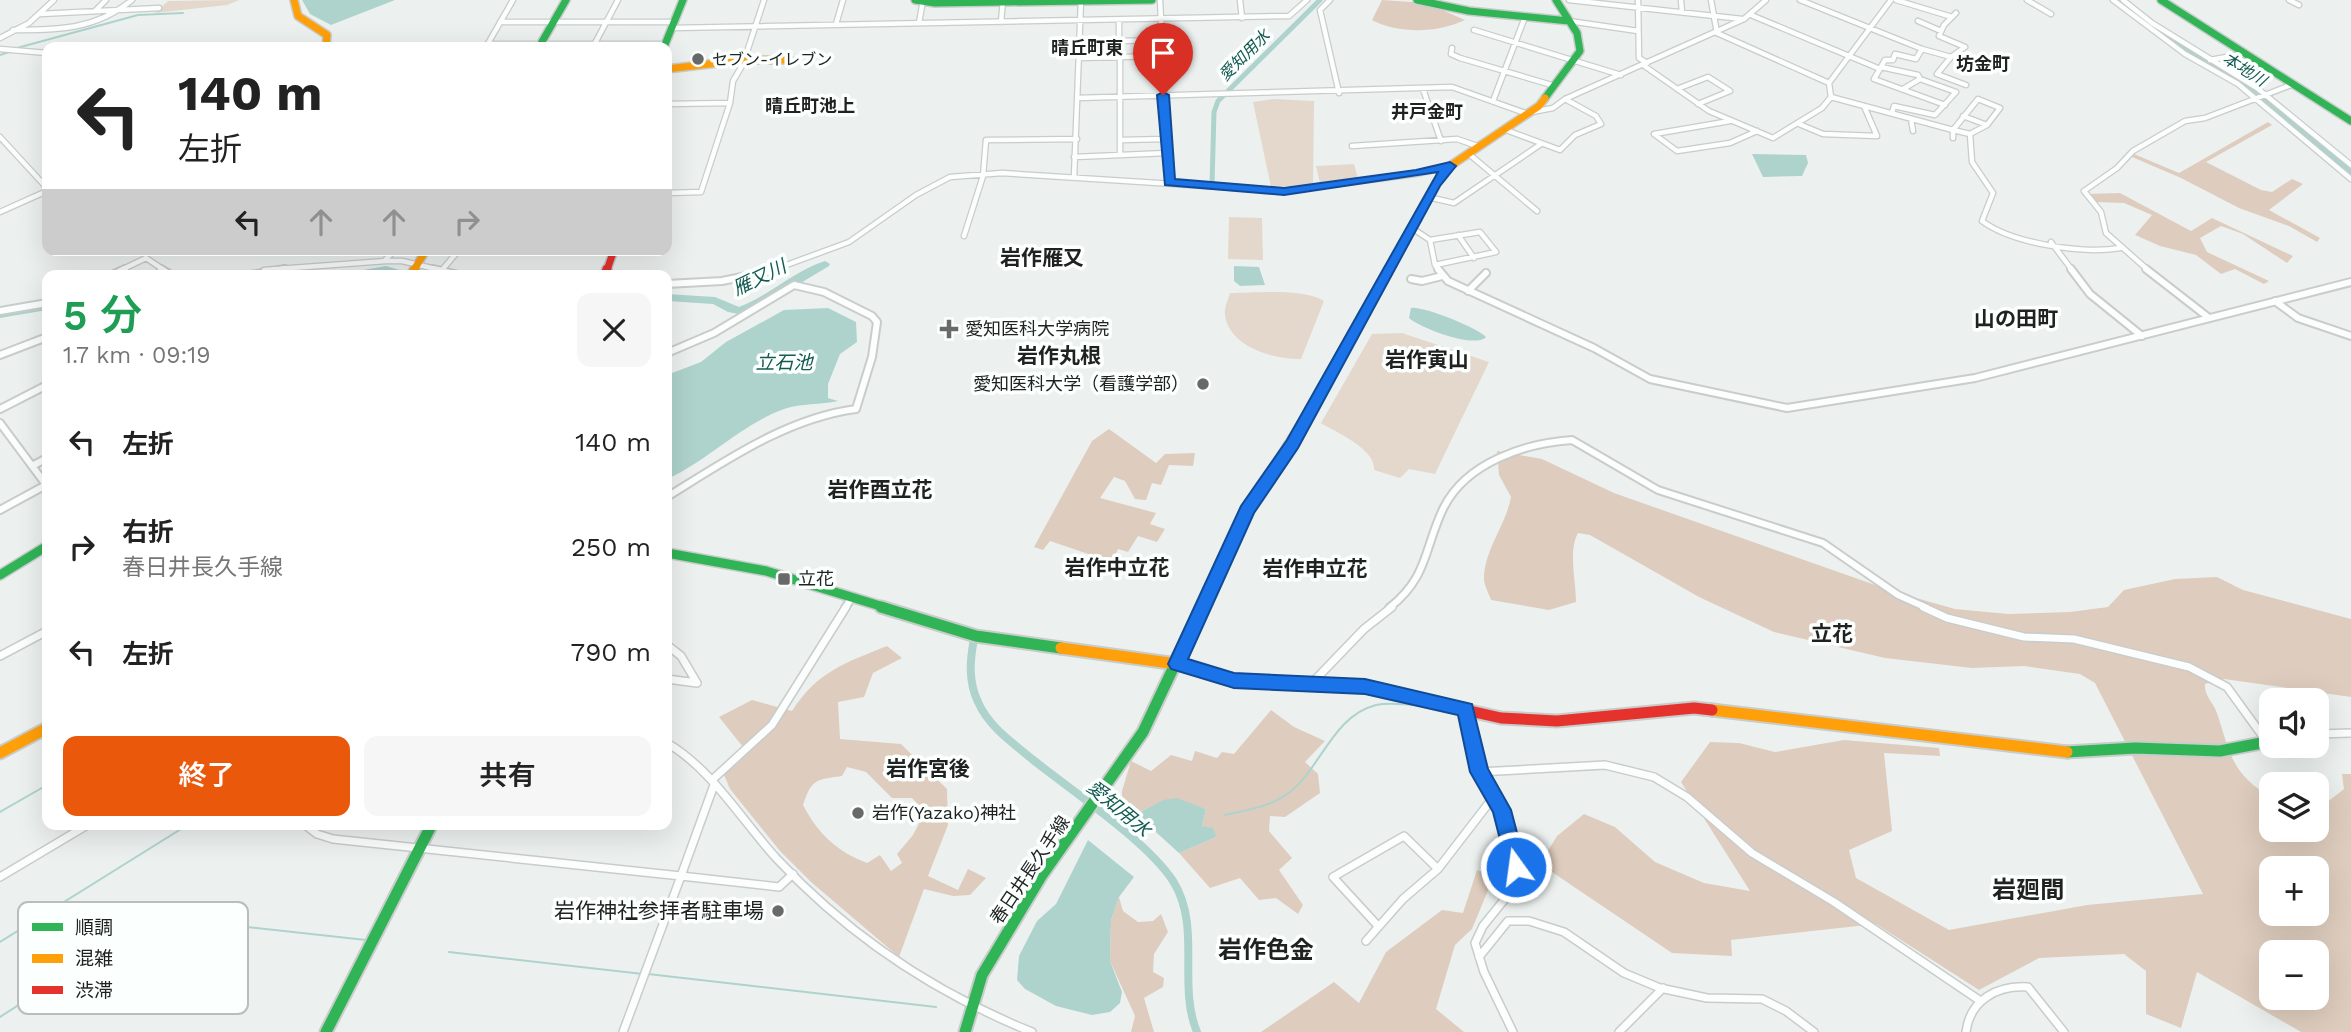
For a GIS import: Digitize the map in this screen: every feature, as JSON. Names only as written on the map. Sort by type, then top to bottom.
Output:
[{"type":"street","points":[[0,38],[40,14],[54,0]]},
{"type":"street","points":[[94,12],[106,0]]},
{"type":"street","points":[[13,30],[76,29],[110,20],[132,0]]},
{"type":"street","points":[[294,0],[298,16],[327,35],[326,42]]},
{"type":"street","points":[[488,42],[513,0]]},
{"type":"street","points":[[542,42],[566,0]]},
{"type":"street","points":[[596,42],[618,0]]},
{"type":"street","points":[[666,42],[683,0]]},
{"type":"street","points":[[672,193],[701,192],[730,103],[733,81],[764,0]]},
{"type":"street","points":[[836,24],[843,0]]},
{"type":"street","points":[[919,23],[920,0],[1152,0]]},
{"type":"street","points":[[1160,0],[1169,183]]},
{"type":"street","points":[[1240,0],[1242,18]]},
{"type":"street","points":[[500,22],[755,26],[1242,18],[1289,16],[1307,0]]},
{"type":"street","points":[[1330,0],[1320,10],[1339,93]]},
{"type":"street","points":[[1417,0],[1469,11],[1638,31]]},
{"type":"street","points":[[1556,0],[1580,45],[1575,59]]},
{"type":"street","points":[[1569,0],[1744,19]]},
{"type":"street","points":[[1638,0],[1639,58],[1698,104],[1773,138],[1799,124],[1831,97]]},
{"type":"street","points":[[1681,0],[1682,12]]},
{"type":"street","points":[[1711,0],[1717,33]]},
{"type":"street","points":[[1077,98],[1452,88],[1529,113],[1553,108],[1565,99],[1717,33],[1751,15],[1766,0]]},
{"type":"street","points":[[1800,0],[1922,49],[1951,57]]},
{"type":"street","points":[[1816,6],[1821,0]]},
{"type":"street","points":[[1831,97],[1829,83],[1893,0],[1954,15],[1941,30],[1940,36],[1965,47],[1951,57],[1937,74],[1966,85]]},
{"type":"street","points":[[2028,0],[2051,14]]},
{"type":"street","points":[[2113,0],[2153,32],[2238,84],[2351,179]]},
{"type":"street","points":[[2123,0],[2152,23],[2265,95],[2350,163]]},
{"type":"street","points":[[2161,0],[2351,121]]},
{"type":"street","points":[[2289,0],[2299,5]]},
{"type":"street","points":[[1001,22],[1003,1]]},
{"type":"street","points":[[1074,178],[1081,1]]},
{"type":"street","points":[[40,14],[159,8]]},
{"type":"street","points":[[1751,15],[1881,68],[1918,75],[1920,79],[1956,92],[1935,115],[1894,106],[1892,113]]},
{"type":"street","points":[[1493,101],[1525,17]]},
{"type":"street","points":[[1119,20],[1119,41]]},
{"type":"street","points":[[1918,21],[1941,30]]},
{"type":"street","points":[[1474,30],[1620,75]]},
{"type":"street","points":[[1717,33],[1829,83]]},
{"type":"street","points":[[1079,42],[1161,40]]},
{"type":"street","points":[[1452,48],[1454,56],[1555,86]]},
{"type":"street","points":[[0,49],[42,53]]},
{"type":"street","points":[[1922,49],[1916,59],[1895,54],[1893,60],[1885,60],[1874,79],[1945,105]]},
{"type":"street","points":[[2210,60],[2243,54]]},
{"type":"street","points":[[1079,58],[1162,56]]},
{"type":"street","points":[[1120,57],[1121,155]]},
{"type":"street","name":"春日井長久手線","points":[[965,1032],[982,975],[1023,904],[1143,732],[1247,510],[1292,444],[1428,197],[1450,166],[1529,113],[1555,86],[1575,59]]},
{"type":"street","points":[[672,68],[743,60],[790,60]]},
{"type":"street","points":[[1677,89],[1707,77],[1730,91],[1698,104]]},
{"type":"street","points":[[1903,89],[1920,79]]},
{"type":"street","points":[[2210,318],[2120,248],[2106,233],[2101,212],[2084,191],[2117,168],[2133,151],[2185,121],[2205,118],[2291,85]]},
{"type":"street","points":[[1423,89],[1441,141]]},
{"type":"street","points":[[1831,97],[1953,130],[1970,134],[1987,125],[2000,108],[1978,99],[1953,130],[1953,138]]},
{"type":"street","points":[[1506,130],[1560,150],[1575,135],[1601,124],[1596,116],[1565,99]]},
{"type":"street","points":[[672,104],[730,103]]},
{"type":"street","points":[[1799,124],[1823,134],[1877,136],[1864,106]]},
{"type":"street","points":[[1963,116],[1987,125]]},
{"type":"street","points":[[1911,118],[1913,131]]},
{"type":"street","points":[[1732,121],[1654,134],[1677,151],[1730,143],[1757,131]]},
{"type":"street","points":[[1970,134],[1969,154],[1974,169],[1993,192],[1982,221],[1986,227],[2008,235],[2096,252],[2120,248]]},
{"type":"street","points":[[0,137],[42,183]]},
{"type":"street","points":[[964,236],[983,173],[986,140],[1077,139]]},
{"type":"street","points":[[1121,139],[1166,139]]},
{"type":"street","points":[[1352,146],[1457,139],[1480,147]]},
{"type":"street","points":[[1428,197],[1454,202],[1541,144]]},
{"type":"street","points":[[1074,157],[1167,153]]},
{"type":"street","points":[[1469,154],[1537,211]]},
{"type":"street","points":[[672,284],[722,281],[776,267],[849,242],[940,179],[983,173],[1284,191],[1416,174],[1450,166]]},
{"type":"street","points":[[0,212],[42,191]]},
{"type":"street","points":[[1412,228],[1430,240],[1435,265],[1442,276],[1468,291],[1594,348],[1650,379],[1787,408],[1975,378],[2351,282]]},
{"type":"street","points":[[1430,240],[1480,232],[1496,252],[1435,265]]},
{"type":"street","points":[[1458,234],[1474,258]]},
{"type":"street","points":[[2051,242],[2090,294],[2142,336]]},
{"type":"street","points":[[384,261],[389,256]]},
{"type":"street","points":[[265,270],[384,261],[414,270],[442,270],[455,256]]},
{"type":"street","points":[[122,270],[146,258],[164,270]]},
{"type":"street","points":[[1468,291],[1486,273]]},
{"type":"street","points":[[1411,279],[1422,281],[1442,276]]},
{"type":"street","points":[[672,351],[714,333],[794,285],[824,292],[872,316],[877,322],[872,357],[856,409],[821,415],[748,447],[672,494]]},
{"type":"street","points":[[2275,301],[2298,318],[2351,336]]},
{"type":"street","points":[[0,311],[42,304]]},
{"type":"street","points":[[0,355],[42,339]]},
{"type":"street","points":[[0,409],[42,388]]},
{"type":"street","points":[[0,423],[42,479]]},
{"type":"street","points":[[1312,684],[1358,634],[1409,590],[1445,507],[1463,483],[1492,464],[1520,451],[1557,440],[1572,440],[1658,490],[1823,543],[1898,595],[1947,618],[2024,638],[2074,639],[2189,667],[2227,687],[2259,728]]},
{"type":"street","points":[[32,466],[42,461]]},
{"type":"street","points":[[0,510],[42,488]]},
{"type":"street","points":[[0,575],[42,550]]},
{"type":"street","points":[[672,554],[765,571],[976,636],[1177,664],[1234,680],[1365,687],[1537,722],[1694,708],[2050,752],[2101,752],[2135,748],[2220,751],[2259,743]]},
{"type":"street","points":[[623,1032],[713,783],[772,724],[851,599]]},
{"type":"street","points":[[0,656],[42,634]]},
{"type":"street","points":[[672,646],[693,673],[697,683],[672,680]]},
{"type":"street","points":[[1466,709],[1479,772],[1495,795],[1516,867],[1504,901],[1483,926],[1475,943],[1513,1032]]},
{"type":"street","points":[[0,753],[42,731]]},
{"type":"street","points":[[2329,734],[2351,733]]},
{"type":"street","points":[[672,747],[713,783],[793,874],[886,955],[971,1007],[1032,1032]]},
{"type":"street","points":[[1479,772],[1605,765],[1624,767],[1671,784],[1742,846],[1837,904],[1917,962],[1979,1000]]},
{"type":"street","points":[[1366,941],[1378,926],[1438,869],[1495,795]]},
{"type":"street","points":[[0,877],[79,830]]},
{"type":"street","points":[[312,830],[333,839],[779,887],[793,874]]},
{"type":"street","points":[[327,1032],[429,830]]},
{"type":"street","points":[[1378,926],[1333,877],[1404,836],[1438,869]]},
{"type":"street","points":[[1479,957],[1508,922],[1526,920],[1562,929],[1626,974],[1663,988],[1717,999],[1752,997],[1777,1005],[1814,1032]]},
{"type":"street","points":[[1966,1032],[1966,1020],[1979,1000],[2012,987],[2028,987],[2064,1032]]},
{"type":"street","points":[[1619,1032],[1663,988]]},
{"type":"shaded area","points":[[239,0],[227,5],[155,13],[168,1]]},
{"type":"shaded area","points":[[1382,0],[1426,3],[1465,20],[1431,29],[1394,28],[1372,20]]},
{"type":"shaded area","points":[[1274,99],[1314,101],[1313,185],[1271,187],[1253,102]]},
{"type":"shaded area","points":[[2268,122],[2272,125],[2206,162],[2261,190],[2272,192],[2292,179],[2303,184],[2269,210],[2320,238],[2317,242],[2289,226],[2239,208],[2181,178],[2132,157],[2134,154],[2179,173]]},
{"type":"shaded area","points":[[1354,164],[1359,182],[1320,183],[1316,166]]},
{"type":"shaded area","points":[[2120,193],[2191,231],[2212,218],[2293,256],[2287,263],[2243,234],[2221,226],[2200,238],[2207,252],[2269,281],[2264,284],[2235,269],[2221,274],[2196,255],[2160,246],[2135,235],[2152,215],[2124,203],[2095,202],[2088,194]]},
{"type":"shaded area","points":[[1229,217],[1262,218],[1263,260],[1228,259]]},
{"type":"shaded area","points":[[1230,293],[1305,294],[1324,301],[1301,359],[1267,354],[1235,336],[1225,315]]},
{"type":"shaded area","points":[[1402,333],[1489,362],[1435,474],[1409,469],[1400,478],[1374,470],[1369,455],[1321,423],[1372,334]]},
{"type":"shaded area","points":[[1109,429],[1156,463],[1165,454],[1195,453],[1193,466],[1169,465],[1161,485],[1152,483],[1146,500],[1135,499],[1125,481],[1114,477],[1100,498],[1156,513],[1150,524],[1165,529],[1157,542],[1138,536],[1128,552],[1118,549],[1112,562],[1050,541],[1043,550],[1034,547],[1092,441]]},
{"type":"shaded area","points":[[1497,451],[1542,459],[1614,493],[1895,592],[1955,609],[2008,614],[2070,612],[2108,607],[2124,590],[2175,579],[2217,577],[2243,590],[2351,619],[2351,697],[2329,694],[2329,688],[2288,688],[2224,679],[2205,684],[2234,761],[2248,780],[2259,789],[2259,842],[2329,842],[2329,801],[2344,789],[2342,774],[2351,774],[2351,1032],[2301,1032],[2263,1010],[2329,1010],[2329,940],[2259,940],[2259,1008],[2197,972],[2181,1028],[2146,1014],[2146,971],[2124,954],[2039,958],[1979,990],[1876,924],[1731,940],[1732,956],[1672,953],[1540,864],[1557,836],[1584,814],[1615,827],[1655,862],[1704,883],[1750,891],[1681,782],[1710,742],[1739,743],[1775,752],[1844,740],[1939,748],[1940,756],[1884,753],[1892,831],[1849,850],[1856,878],[1949,930],[2087,905],[2203,894],[2095,683],[2080,674],[2024,666],[1972,668],[1885,658],[1774,632],[1699,597],[1590,535],[1578,533],[1573,548],[1576,602],[1549,610],[1491,600],[1484,581],[1485,568],[1511,497],[1499,475]]},
{"type":"shaded area","points":[[887,646],[902,658],[873,673],[864,697],[838,702],[840,739],[901,744],[947,789],[948,825],[928,876],[958,890],[968,869],[986,878],[970,895],[953,896],[924,889],[899,957],[811,882],[780,851],[730,789],[721,768],[743,747],[719,717],[752,700],[792,711],[822,677],[845,663]],"holes":[[[847,767],[866,772],[892,798],[912,798],[925,812],[913,835],[897,854],[902,863],[891,871],[880,855],[867,863],[838,847],[815,825],[803,805],[809,790],[816,782],[842,776]]]},
{"type":"shaded area","points":[[1271,710],[1294,727],[1325,741],[1305,762],[1318,774],[1320,793],[1285,817],[1270,816],[1269,831],[1292,858],[1279,870],[1303,905],[1298,914],[1276,898],[1259,900],[1240,878],[1210,888],[1179,853],[1216,837],[1202,826],[1206,809],[1171,800],[1136,814],[1122,807],[1122,791],[1131,761],[1151,771],[1171,755],[1192,761],[1195,751],[1217,758],[1222,752],[1234,754]]},
{"type":"shaded area","points":[[1477,870],[1494,876],[1472,929],[1455,945],[1436,1009],[1464,1032],[1261,1032],[1334,982],[1359,1003],[1386,952],[1442,910],[1463,913]]},
{"type":"shaded area","points":[[1119,897],[1123,911],[1138,922],[1153,921],[1161,914],[1168,932],[1154,954],[1153,972],[1164,978],[1163,987],[1144,998],[1154,1032],[1131,1032],[1135,1016],[1110,961],[1111,920]]},
{"type":"water","points":[[302,0],[395,0],[331,25],[310,14]]},
{"type":"water","points":[[1752,154],[1806,155],[1808,163],[1802,176],[1763,177]]},
{"type":"water","points":[[1234,266],[1259,267],[1265,285],[1240,286],[1234,281]]},
{"type":"water","name":"立石池","points":[[828,308],[856,322],[857,342],[840,354],[828,384],[828,398],[838,401],[791,407],[768,416],[672,476],[672,373],[701,362],[726,342],[784,310]]},
{"type":"water","points":[[1411,308],[1450,318],[1486,337],[1480,340],[1460,339],[1435,332],[1409,318]]},
{"type":"water","points":[[1177,798],[1206,809],[1202,826],[1213,828],[1216,837],[1179,853],[1136,814],[1163,800]]},
{"type":"water","points":[[1088,840],[1134,877],[1119,897],[1111,920],[1110,961],[1122,992],[1120,1003],[1110,1012],[1092,1015],[1056,1006],[1025,989],[1017,980],[1019,956],[1037,921],[1056,904]]},
{"type":"waterway","name":"愛知用水","points":[[1212,185],[1214,112],[1218,101],[1320,0]]},
{"type":"waterway","points":[[17,48],[138,15],[183,13]]},
{"type":"waterway","name":"本地川","points":[[2159,33],[2265,100],[2351,172]]},
{"type":"waterway","points":[[0,55],[9,52]]},
{"type":"waterway","name":"雁又川","points":[[672,299],[715,301],[739,311],[755,305],[825,264]]},
{"type":"waterway","name":"雁又川","points":[[380,270],[389,270]]},
{"type":"waterway","name":"雁又川","points":[[0,314],[42,307]]},
{"type":"waterway","name":"愛知用水","points":[[974,639],[971,678],[978,702],[988,719],[1032,759],[1128,833],[1173,881],[1182,899],[1186,917],[1189,995],[1197,1032]]},
{"type":"waterway","points":[[1225,815],[1268,804],[1290,792],[1311,769],[1338,731],[1361,711],[1390,703],[1435,707]]},
{"type":"waterway","points":[[0,812],[42,788]]},
{"type":"waterway","points":[[64,902],[179,830]]},
{"type":"waterway","points":[[248,927],[366,940]]},
{"type":"waterway","points":[[0,942],[18,931]]},
{"type":"waterway","points":[[449,952],[643,974]]},
{"type":"waterway","points":[[648,974],[936,1007]]},
{"type":"waterway","points":[[0,1017],[18,1005]]},
{"type":"traffic: fast","points":[[542,42],[566,0]]},
{"type":"traffic: fast","points":[[666,42],[683,0]]},
{"type":"traffic: fast","points":[[915,0],[935,3],[1152,0]]},
{"type":"traffic: fast","points":[[1417,0],[1469,11],[1569,21]]},
{"type":"traffic: fast","points":[[1545,98],[1580,51],[1577,33],[1556,0]]},
{"type":"traffic: fast","points":[[2161,0],[2351,121]]},
{"type":"traffic: fast","points":[[0,575],[42,549]]},
{"type":"traffic: fast","points":[[672,554],[766,571],[976,636],[1061,648]]},
{"type":"traffic: fast","points":[[965,1032],[982,975],[1042,875],[1143,732],[1203,604]]},
{"type":"traffic: fast","points":[[2067,752],[2135,748],[2220,751],[2259,744]]},
{"type":"traffic: fast","points":[[326,1032],[429,830]]},
{"type":"traffic: slow","points":[[294,0],[298,16],[327,35],[326,42]]},
{"type":"traffic: slow","points":[[672,68],[743,60],[790,60]]},
{"type":"traffic: slow","points":[[1306,418],[1435,185],[1450,166],[1539,106],[1545,98]]},
{"type":"traffic: slow","points":[[414,270],[422,256]]},
{"type":"traffic: slow","points":[[1061,648],[1177,664],[1234,680],[1365,687],[1399,695]]},
{"type":"traffic: slow","points":[[1712,710],[2067,752]]},
{"type":"traffic: slow","points":[[0,753],[42,731]]},
{"type":"traffic: jam","points":[[607,270],[612,256]]},
{"type":"traffic: jam","points":[[1203,604],[1247,510],[1306,418]]},
{"type":"traffic: jam","points":[[1399,695],[1501,718],[1557,721],[1694,708],[1712,710]]},
{"type":"place","name":"セブン-イレブン","points":[[698,59]]},
{"type":"place","name":"愛知医科大学病院","points":[[949,329]]},
{"type":"place","name":"愛知医科大学（看護学部）","points":[[1203,384]]},
{"type":"place","name":"立花","points":[[784,579]]},
{"type":"place","name":"岩作(Yazako)神社","points":[[858,813]]},
{"type":"place","name":"岩作神社参拝者駐車場","points":[[778,911]]},
{"type":"district","name":"晴丘町東","points":[[1087,48]]},
{"type":"district","name":"坊金町","points":[[1983,64]]},
{"type":"district","name":"晴丘町池上","points":[[810,106]]},
{"type":"district","name":"井戸金町","points":[[1427,112]]},
{"type":"district","name":"岩作雁又","points":[[1042,258]]},
{"type":"district","name":"山の田町","points":[[2016,319]]},
{"type":"district","name":"岩作丸根","points":[[1059,356]]},
{"type":"district","name":"岩作寅山","points":[[1427,360]]},
{"type":"district","name":"岩作酉立花","points":[[880,490]]},
{"type":"district","name":"岩作中立花","points":[[1117,568]]},
{"type":"district","name":"岩作申立花","points":[[1315,569]]},
{"type":"district","name":"立花","points":[[1832,634]]},
{"type":"district","name":"岩作宮後","points":[[928,769]]},
{"type":"district","name":"岩廻間","points":[[2028,890]]},
{"type":"district","name":"岩作色金","points":[[1266,950]]},
{"type":"route","points":[[1163,95],[1169,183],[1284,191],[1337,186],[1450,166],[1435,185],[1292,444],[1247,510],[1177,664],[1234,680],[1365,687],[1466,709],[1479,772],[1502,810],[1516,867]]}]
